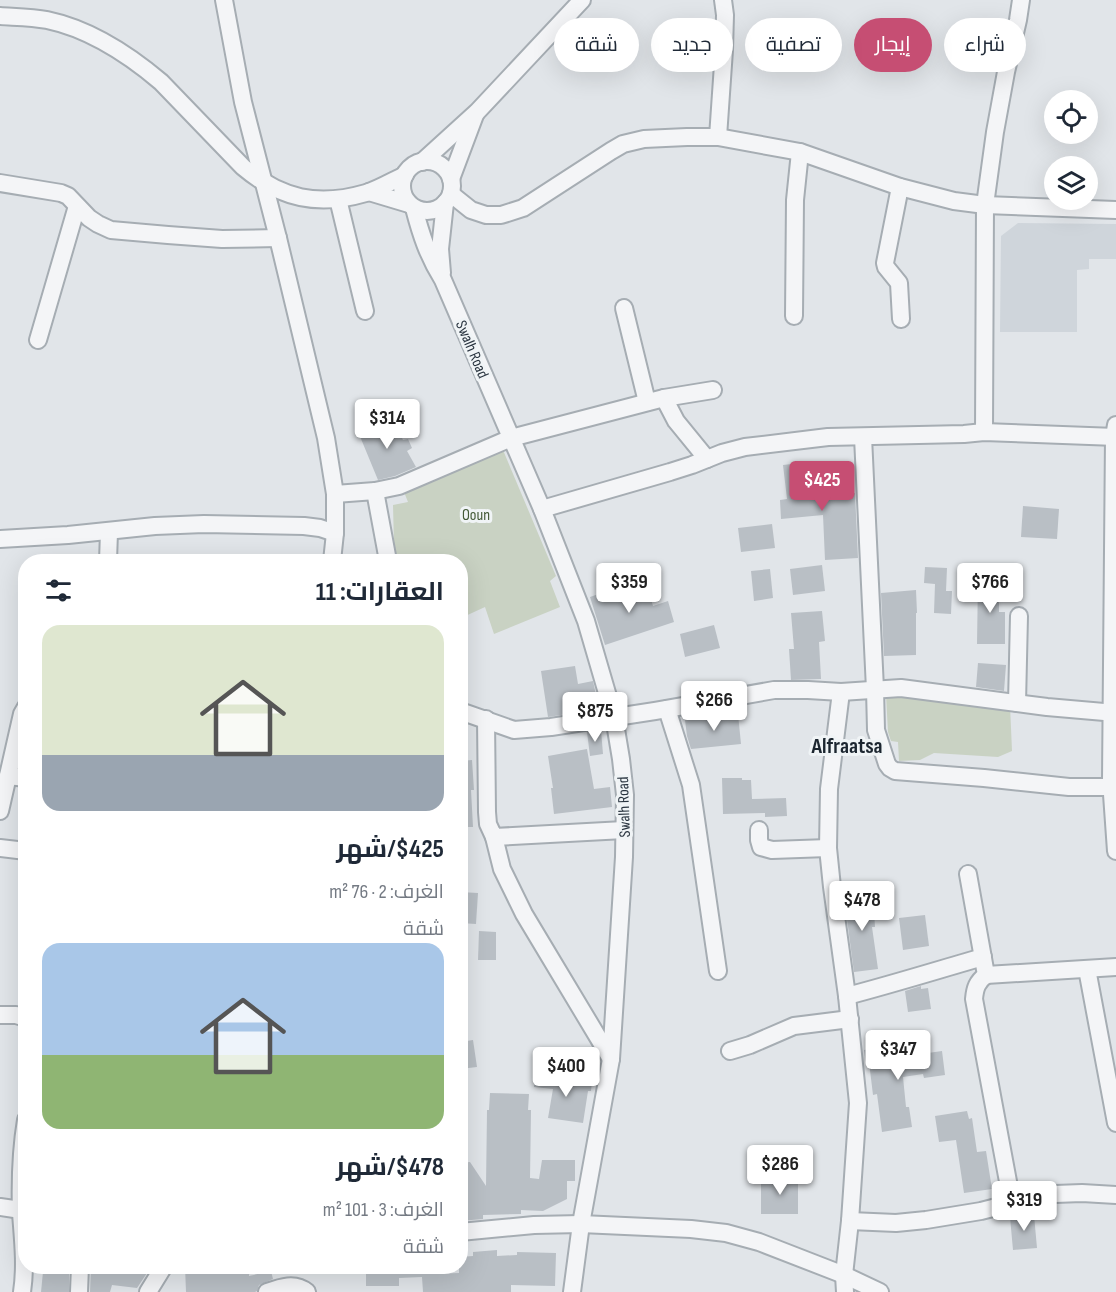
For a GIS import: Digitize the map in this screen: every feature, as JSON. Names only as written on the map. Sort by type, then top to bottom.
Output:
[{"type":"street","points":[[224,0],[243,102],[326,438],[334,494],[335,533],[333,554]]},
{"type":"street","points":[[443,280],[425,247],[412,206],[404,197],[402,182],[405,175],[409,169],[422,162],[477,112],[582,0]]},
{"type":"street","points":[[718,137],[725,39],[723,0]]},
{"type":"street","points":[[984,432],[986,205],[995,132],[1021,0]]},
{"type":"street","points":[[0,16],[45,20],[78,29],[101,40],[161,81],[243,167],[264,183],[304,199],[338,199],[369,192],[405,175]]},
{"type":"street","points":[[443,280],[440,249],[449,192],[477,112]]},
{"type":"street","points":[[224,147],[236,145],[252,136]]},
{"type":"street","points":[[422,162],[430,161],[443,167],[449,192],[471,210],[486,215],[501,215],[523,208],[623,144],[644,139],[687,137],[718,137],[800,152],[900,187],[954,201],[986,205],[1116,210]]},
{"type":"street","points":[[794,316],[795,200],[800,152]]},
{"type":"street","points":[[0,183],[61,193],[68,196],[89,218],[111,230],[222,239],[278,238]]},
{"type":"street","points":[[900,187],[885,263],[899,283],[901,319]]},
{"type":"street","points":[[369,192],[422,211],[430,211],[439,208],[449,192]]},
{"type":"street","points":[[338,199],[365,311]]},
{"type":"street","points":[[38,340],[77,206]]},
{"type":"street","name":"Swalh Road","points":[[443,280],[542,509],[586,621],[614,717],[625,795],[624,857],[611,1059],[581,1224],[572,1292]]},
{"type":"street","points":[[624,308],[647,402]]},
{"type":"street","points":[[334,494],[375,491],[399,486],[511,438],[647,402],[712,390]]},
{"type":"street","points":[[664,398],[676,421],[707,459]]},
{"type":"street","points":[[542,509],[670,472],[734,450],[768,443],[828,437],[984,432],[1115,433],[1111,787],[1116,851]]},
{"type":"street","points":[[863,436],[876,730],[886,764],[895,771],[1069,786],[1111,787]]},
{"type":"street","points":[[375,491],[387,554]]},
{"type":"street","points":[[0,539],[109,532],[155,526],[216,524],[304,526],[335,533]]},
{"type":"street","points":[[108,554],[109,532]]},
{"type":"street","points":[[1017,703],[1019,616]]},
{"type":"street","points":[[468,713],[514,730],[551,727],[774,690],[841,692],[901,688],[1113,713]]},
{"type":"street","points":[[841,692],[829,789],[828,848],[850,1019],[858,1103],[845,1284]]},
{"type":"street","points":[[667,709],[690,785],[718,971]]},
{"type":"street","points":[[486,719],[488,824],[494,837],[502,869],[524,914],[611,1059]]},
{"type":"street","points":[[0,811],[18,732]]},
{"type":"street","points":[[8,776],[18,777]]},
{"type":"street","points":[[494,837],[624,830]]},
{"type":"street","points":[[759,830],[761,847],[772,850],[828,848]]},
{"type":"street","points":[[0,848],[18,850]]},
{"type":"street","points":[[968,874],[986,975]]},
{"type":"street","points":[[847,996],[983,957]]},
{"type":"street","points":[[1012,1203],[974,999],[975,988],[986,975],[1116,967]]},
{"type":"street","points":[[1087,969],[1116,1123]]},
{"type":"street","points":[[0,1015],[18,1016]]},
{"type":"street","points":[[730,1051],[794,1026],[850,1019]]},
{"type":"street","points":[[850,1221],[896,1223],[981,1211],[1055,1194],[1116,1195]]},
{"type":"street","points":[[0,1207],[18,1210]]},
{"type":"street","points":[[468,1231],[534,1225],[581,1224],[692,1229],[726,1233],[759,1242],[845,1284],[880,1292]]},
{"type":"street","points":[[22,1292],[24,1274]]},
{"type":"street","points":[[79,1292],[80,1274]]},
{"type":"street","points":[[148,1292],[159,1274]]},
{"type":"street","points":[[267,1292],[281,1287],[295,1286],[307,1292]]},
{"type":"shaded area","points":[[1018,223],[1116,224],[1116,259],[1089,259],[1089,269],[1077,270],[1077,332],[1000,332],[1001,236]]},
{"type":"green space","name":"Ooun","points":[[503,450],[556,576],[550,581],[560,607],[494,634],[485,607],[468,615],[468,554],[396,554],[393,505],[408,502],[404,492]]},
{"type":"green space","points":[[886,695],[1010,705],[1012,751],[998,757],[934,753],[920,760],[899,761],[898,742],[891,741],[888,732]]},
{"type":"building","points":[[392,417],[403,440],[408,439],[412,448],[407,451],[416,467],[378,480],[359,434],[381,424],[380,420]]},
{"type":"building","points":[[809,462],[812,497],[855,493],[858,558],[825,560],[823,515],[781,519],[780,500],[787,499],[783,465]]},
{"type":"building","points":[[1023,506],[1059,509],[1057,539],[1021,537]]},
{"type":"building","points":[[772,524],[775,548],[741,552],[738,528]]},
{"type":"building","points":[[822,565],[825,591],[793,595],[790,569]]},
{"type":"building","points":[[925,567],[947,568],[946,591],[952,591],[951,614],[934,613],[935,584],[924,583]]},
{"type":"building","points":[[770,569],[773,598],[754,601],[751,571]]},
{"type":"building","points":[[978,580],[999,580],[999,612],[1005,612],[1005,644],[977,644]]},
{"type":"building","points":[[647,586],[653,606],[668,601],[674,622],[605,645],[590,597],[610,590],[613,597]]},
{"type":"building","points":[[916,590],[916,655],[884,656],[881,593]]},
{"type":"building","points":[[822,611],[825,641],[819,642],[821,679],[791,680],[789,649],[794,649],[791,613]]},
{"type":"building","points":[[714,625],[720,648],[685,657],[680,634]]},
{"type":"building","points":[[978,663],[1006,665],[1004,691],[976,687]]},
{"type":"building","points":[[575,666],[578,684],[593,681],[599,709],[548,717],[541,671]]},
{"type":"building","points":[[738,714],[741,744],[691,749],[685,720]]},
{"type":"building","points":[[601,730],[603,754],[590,756],[587,732]]},
{"type":"building","points":[[587,749],[594,789],[610,787],[612,807],[554,814],[548,756]]},
{"type":"building","points":[[468,760],[472,760],[473,827],[468,827]]},
{"type":"building","points":[[722,778],[751,780],[752,799],[786,798],[787,816],[765,817],[765,813],[723,814]]},
{"type":"building","points":[[468,892],[478,893],[476,924],[468,924]]},
{"type":"building","points":[[873,895],[875,927],[872,927],[878,969],[854,972],[844,897]]},
{"type":"building","points":[[925,915],[929,946],[903,950],[899,918]]},
{"type":"building","points":[[479,931],[496,932],[496,960],[478,960]]},
{"type":"building","points":[[921,986],[921,989],[928,988],[931,1009],[908,1012],[905,991]]},
{"type":"building","points":[[473,1040],[477,1067],[468,1068],[468,1041]]},
{"type":"building","points":[[898,1045],[900,1057],[942,1051],[945,1075],[924,1078],[923,1074],[903,1077],[906,1107],[909,1107],[912,1127],[882,1132],[877,1094],[873,1095],[869,1062],[866,1063],[864,1050]]},
{"type":"building","points":[[534,1077],[592,1081],[591,1091],[588,1091],[583,1123],[548,1118],[553,1089],[534,1087]]},
{"type":"building","points":[[490,1093],[529,1094],[528,1110],[531,1110],[530,1178],[539,1179],[542,1160],[575,1160],[575,1181],[567,1181],[567,1199],[543,1211],[521,1210],[521,1214],[483,1215],[483,1219],[468,1220],[468,1162],[486,1186],[487,1110],[489,1110]]},
{"type":"building","points":[[967,1111],[969,1119],[972,1118],[977,1152],[986,1151],[992,1189],[964,1193],[956,1140],[939,1142],[935,1116]]},
{"type":"building","points":[[761,1177],[798,1177],[798,1214],[761,1214]]},
{"type":"building","points":[[1034,1215],[1037,1248],[1013,1250],[1010,1217]]},
{"type":"building","points":[[497,1250],[497,1256],[517,1255],[517,1252],[556,1253],[555,1286],[511,1285],[511,1292],[423,1292],[422,1277],[399,1278],[399,1286],[366,1286],[366,1274],[468,1274],[468,1256],[473,1256],[473,1252]]},
{"type":"building","points":[[43,1274],[69,1274],[69,1292],[41,1292]]},
{"type":"building","points":[[91,1274],[146,1274],[137,1288],[112,1285],[110,1292],[90,1292]]},
{"type":"building","points":[[185,1274],[249,1274],[249,1276],[272,1274],[273,1279],[259,1285],[255,1292],[186,1292]]},
{"type":"district","name":"Alfraatsa","points":[[847,745]]}]
